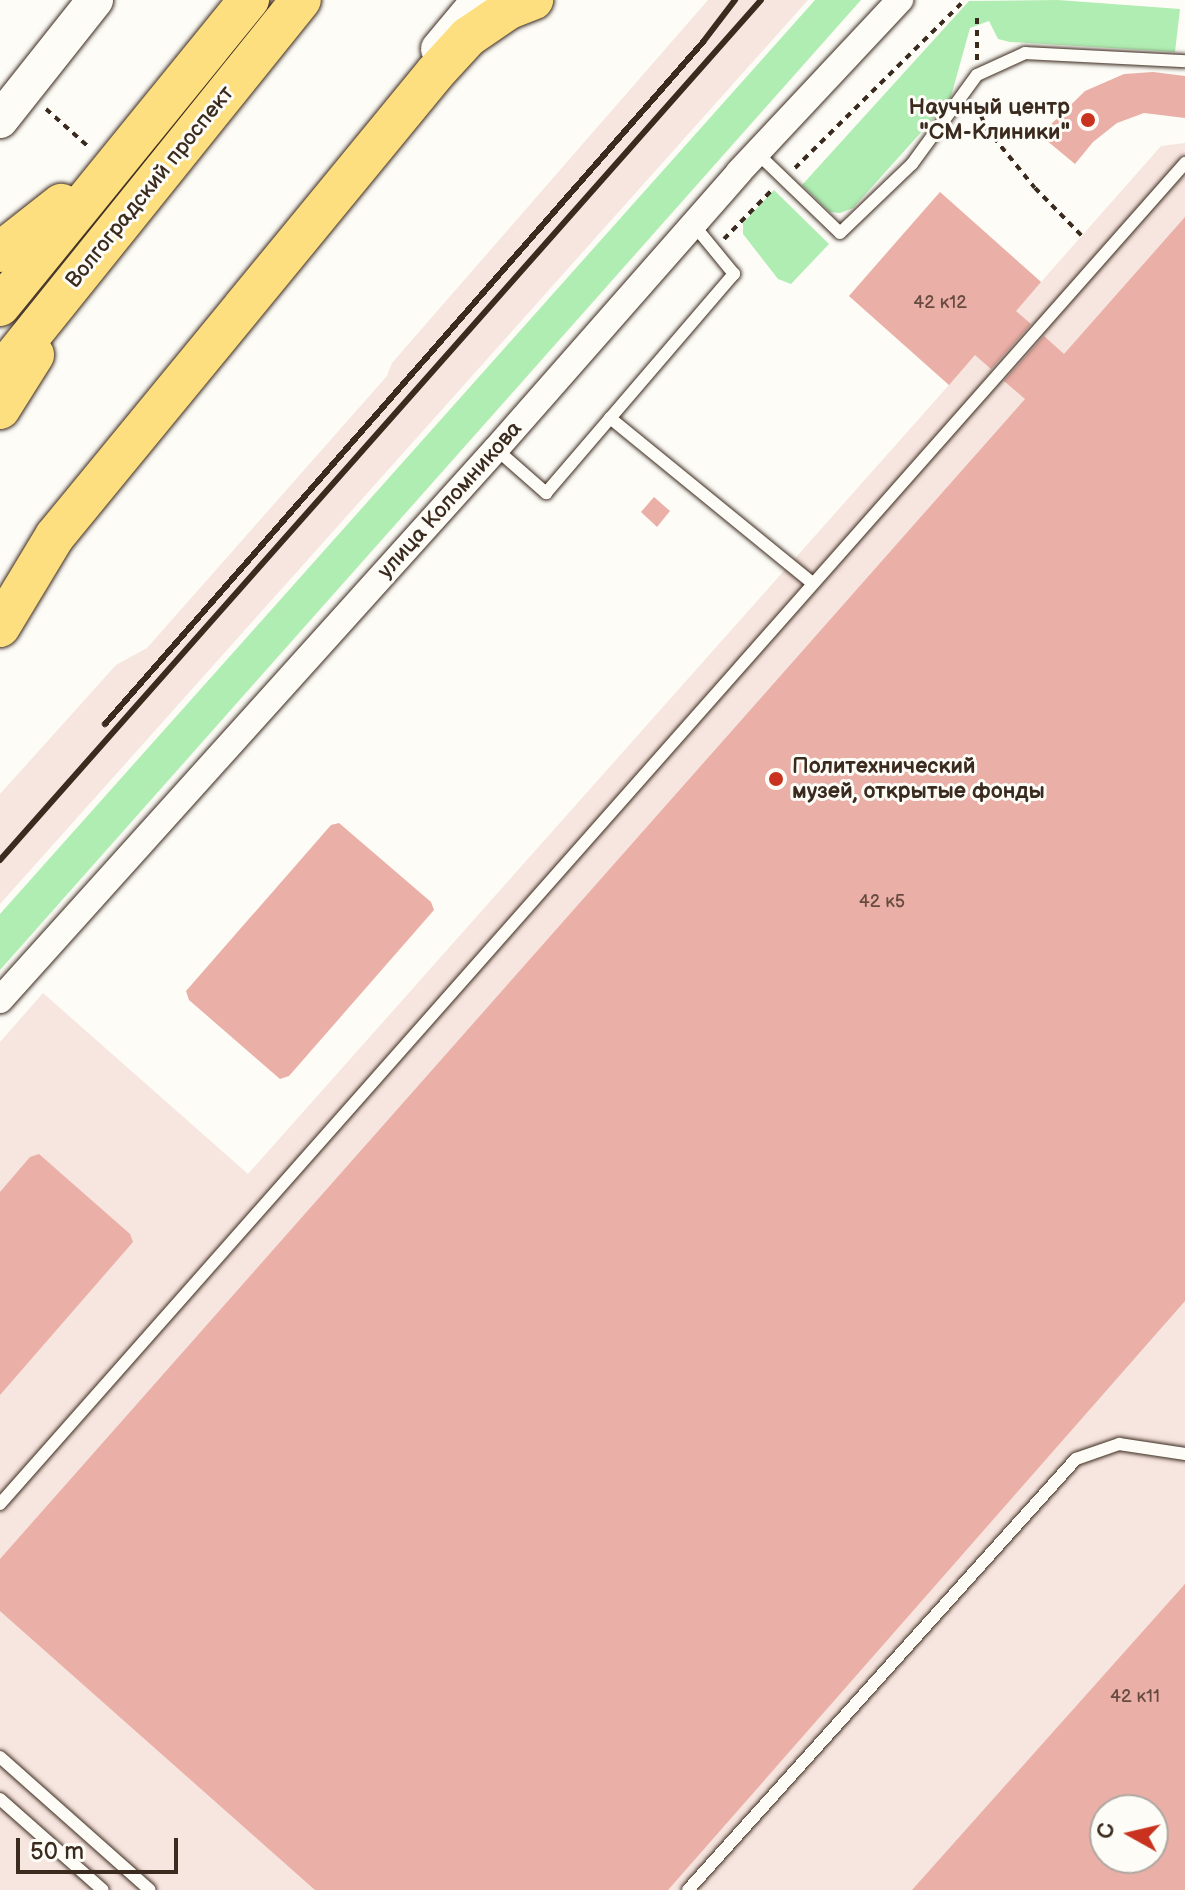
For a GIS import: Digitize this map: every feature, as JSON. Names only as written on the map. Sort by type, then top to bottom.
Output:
[{"type":"main road","points":[[0,120],[95,0]]},
{"type":"main road","name":"Волгоградский проспект","points":[[0,306],[249,0]]},
{"type":"main road","name":"Волгоградский проспект","points":[[0,374],[301,0]]},
{"type":"main road","points":[[0,591],[52,510],[480,0]]},
{"type":"main road","points":[[0,627],[55,536],[435,73],[468,37],[509,9],[533,0]]},
{"type":"main road","points":[[0,252],[46,219],[157,114]]},
{"type":"main road","points":[[0,409],[92,260]]},
{"type":"street","name":"улица Коломникова","points":[[0,1000],[496,449],[693,224],[900,0]]},
{"type":"lane","points":[[757,153],[840,233],[912,164],[977,75],[1025,53],[1185,61]]},
{"type":"lane","points":[[0,1504],[1185,163]]},
{"type":"lane","points":[[496,449],[546,493],[734,274],[693,224]]},
{"type":"lane","points":[[610,418],[812,583]]},
{"type":"lane","points":[[688,1890],[1076,1459],[1119,1444],[1185,1454]]},
{"type":"lane","points":[[0,1757],[150,1890]]},
{"type":"lane","points":[[0,1799],[103,1890]]},
{"type":"path","points":[[714,249],[965,0]]},
{"type":"path","points":[[977,15],[977,106],[986,128],[1035,188],[1082,236]]},
{"type":"shaded area","points":[[708,0],[808,0],[0,904],[0,794],[116,665],[147,648],[387,376],[392,363]]},
{"type":"shaded area","points":[[1185,143],[1185,1890],[0,1890],[0,1042],[43,993],[248,1174],[949,385],[849,296],[940,192],[1041,282],[1161,146]]},
{"type":"green space","points":[[815,0],[861,0],[0,970],[0,914]]},
{"type":"green space","points":[[1058,0],[1180,9],[1175,52],[1010,42],[998,39],[989,21],[970,28],[950,100],[853,208],[840,213],[830,212],[802,185],[969,1]]},
{"type":"green space","points":[[774,190],[829,244],[791,284],[778,279],[743,234],[743,223]]},
{"type":"building","name":"Научный центр \"СМ-Клиники\"","points":[[1153,72],[1185,76],[1185,118],[1144,113],[1117,123],[1093,142],[1075,164],[1040,135],[1085,91],[1124,74]]},
{"type":"building","points":[[940,192],[1041,282],[1016,311],[1031,324],[991,369],[975,355],[949,385],[849,296]]},
{"type":"building","points":[[1185,217],[1185,1301],[668,1890],[315,1890],[0,1611],[0,1559],[1025,399],[1004,381],[1044,336],[1064,354]]},
{"type":"building","points":[[654,497],[670,511],[657,527],[641,512]]},
{"type":"building","points":[[339,823],[431,902],[434,910],[289,1076],[280,1079],[189,1000],[186,991],[331,825]]},
{"type":"building","points":[[39,1154],[130,1234],[133,1242],[0,1395],[0,1192],[30,1157]]},
{"type":"building","points":[[1185,1584],[1185,1890],[912,1890]]},
{"type":"railway","points":[[105,724],[703,42],[735,0]]},
{"type":"railway","points":[[0,860],[761,0]]},
{"type":"place","name":"Научный центр \"СМ-Клиники\"","points":[[1088,120]]},
{"type":"place","name":"Политехнический музей, открытые фонды","points":[[776,779]]}]
